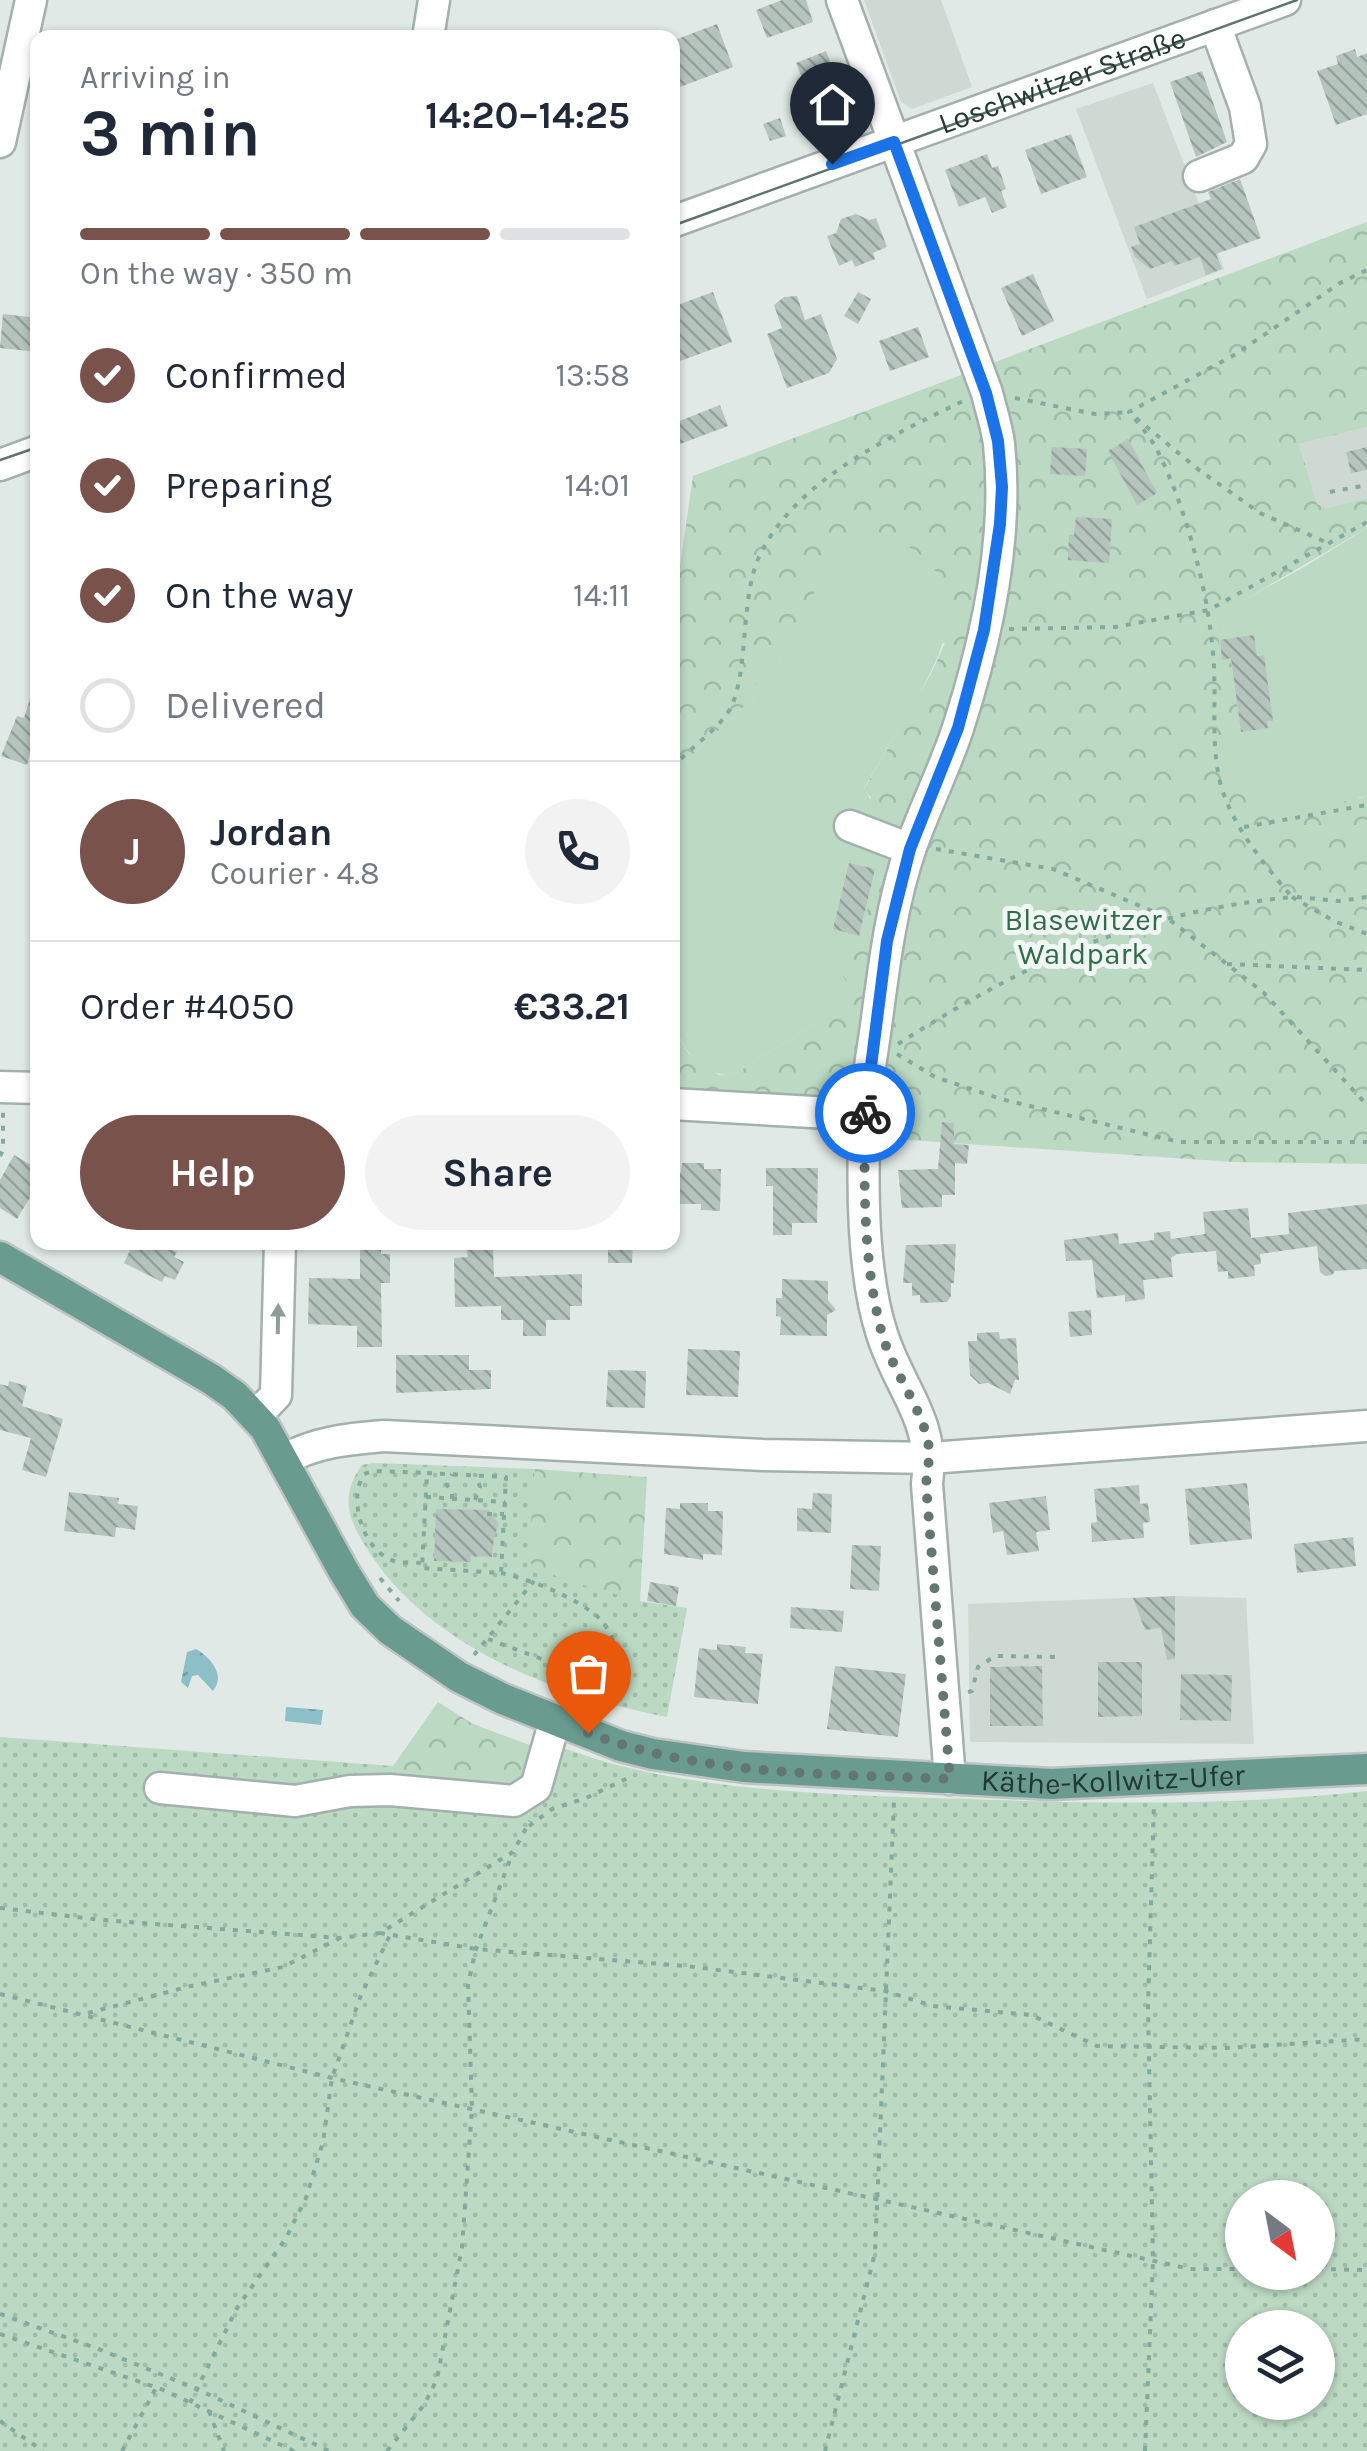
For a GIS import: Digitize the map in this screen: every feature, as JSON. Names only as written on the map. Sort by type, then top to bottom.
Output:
[{"type":"main road","points":[[0,1257],[256,1402]]},
{"type":"main road","name":"Käthe-Kollwitz-Ufer","points":[[256,1402],[279,1452],[365,1606],[432,1661],[459,1677],[621,1746],[744,1767],[1052,1784],[1367,1768]]},
{"type":"street","points":[[0,142],[31,0]]},
{"type":"street","points":[[429,30],[434,0]]},
{"type":"street","points":[[842,0],[986,393],[998,441],[1002,487],[984,630],[958,728],[911,847],[887,941],[865,1114],[867,1252],[875,1305],[882,1335],[927,1437],[930,1458],[926,1484],[950,1779]]},
{"type":"street","name":"Loschwitzer Straße","points":[[680,219],[1285,0]]},
{"type":"street","points":[[1199,176],[1243,158],[1251,144],[1244,107],[1215,26]]},
{"type":"street","points":[[0,464],[30,454]]},
{"type":"street","points":[[850,826],[911,847]]},
{"type":"street","points":[[1,1087],[30,1088]]},
{"type":"street","points":[[680,1104],[865,1114]]},
{"type":"street","points":[[256,1402],[279,1250]]},
{"type":"street","points":[[279,1452],[332,1440],[384,1436],[763,1455],[930,1458],[1367,1426]]},
{"type":"street","points":[[160,1788],[295,1801],[350,1791],[390,1790],[514,1801],[536,1786],[555,1720]]},
{"type":"path","points":[[680,760],[727,713],[738,687],[748,592],[774,528],[820,483],[912,426],[986,393],[1096,414],[1128,412],[1236,354],[1367,270]]},
{"type":"path","points":[[1128,412],[1260,513],[1330,544]]},
{"type":"path","points":[[1128,412],[1154,445],[1166,470],[1209,610],[1220,782],[1264,864],[1292,897],[1367,934]]},
{"type":"path","points":[[1330,492],[1367,485]]},
{"type":"path","points":[[984,630],[1115,627],[1209,610],[1367,522]]},
{"type":"path","points":[[1242,828],[1367,805]]},
{"type":"path","points":[[911,847],[1053,870],[1166,917],[1262,992],[1367,1105]]},
{"type":"path","points":[[1367,897],[1339,901],[1292,897],[1228,904],[1108,934],[965,1001],[889,1049],[935,1077],[1001,1099],[1179,1142],[1367,1142]]},
{"type":"path","points":[[1227,964],[1367,970]]},
{"type":"path","points":[[0,1156],[1,1087]]},
{"type":"path","points":[[422,1563],[392,1562],[379,1552],[359,1518],[355,1503],[364,1474],[373,1471],[506,1477],[501,1572]]},
{"type":"path","points":[[427,1473],[422,1568],[501,1572],[534,1581],[600,1619],[611,1635],[618,1654],[601,1682],[593,1706],[582,1702]]},
{"type":"path","points":[[452,1474],[447,1485],[452,1499]]},
{"type":"path","points":[[475,1500],[480,1487],[476,1475]]},
{"type":"path","points":[[426,1497],[505,1502]]},
{"type":"path","points":[[496,1514],[497,1501]]},
{"type":"path","points":[[487,1514],[504,1514]]},
{"type":"path","points":[[440,1569],[441,1561]]},
{"type":"path","points":[[370,1566],[405,1608]]},
{"type":"path","points":[[472,1657],[534,1581]]},
{"type":"path","points":[[488,1638],[601,1682]]},
{"type":"path","points":[[944,1692],[972,1691],[978,1666],[995,1656],[1061,1657]]},
{"type":"path","points":[[529,1826],[552,1809],[639,1774]]},
{"type":"path","points":[[386,2451],[424,2405],[437,2379],[462,2247],[472,2108],[468,1984],[476,1949],[514,1852],[529,1826],[536,1786]]},
{"type":"path","points":[[826,2451],[875,2253],[894,1792]]},
{"type":"path","points":[[1145,2451],[1153,2261],[1149,2170],[1154,1798]]},
{"type":"path","points":[[380,1933],[514,1852]]},
{"type":"path","points":[[0,1908],[340,1938],[380,1933],[476,1949],[686,1966],[885,1990],[933,2006],[1031,2015],[1097,2046],[1227,2048],[1367,2040]]},
{"type":"path","points":[[190,2403],[237,2308],[286,2238],[306,2198],[324,2142],[332,2078],[361,1996],[390,1935]]},
{"type":"path","points":[[86,2013],[283,1967],[340,1938]]},
{"type":"path","points":[[0,1994],[332,2078],[1190,2269],[1225,2269]]},
{"type":"path","points":[[1335,2269],[1367,2270]]},
{"type":"path","points":[[0,2314],[197,2390],[328,2451]]},
{"type":"path","points":[[0,2334],[156,2388],[294,2451]]},
{"type":"path","points":[[122,2451],[156,2388]]},
{"type":"path","points":[[209,2411],[224,2451]]},
{"type":"path","points":[[0,2422],[42,2451]]},
{"type":"shaded area","points":[[864,0],[941,0],[972,87],[912,109],[901,102]]},
{"type":"shaded area","points":[[1153,83],[1224,269],[1147,299],[1076,109]]},
{"type":"shaded area","points":[[1367,427],[1367,498],[1327,508],[1317,504],[1299,444]]},
{"type":"shaded area","points":[[1175,1596],[1246,1598],[1254,1744],[970,1742],[968,1604]]},
{"type":"green space","name":"Blasewitzer Waldpark","points":[[1367,222],[1367,427],[1299,444],[1317,504],[1327,508],[1367,498],[1367,528],[1215,617],[1223,661],[1231,659],[1242,736],[1220,740],[1239,791],[1360,798],[1367,795],[1367,1164],[1234,1162],[879,1138],[881,1105],[680,1095],[680,1039],[689,1054],[719,1075],[736,1073],[826,1017],[847,984],[834,960],[865,843],[871,798],[864,789],[945,643],[797,631],[779,663],[752,689],[755,696],[680,767],[680,566],[693,476]]},
{"type":"green space","points":[[1367,528],[1367,795],[1300,808],[1250,800],[1232,779],[1220,739],[1242,735],[1231,660],[1222,661],[1215,616]]},
{"type":"green space","points":[[884,534],[914,550],[933,568],[945,588],[946,632],[926,681],[864,788],[875,808],[871,826],[882,850],[860,940],[835,960],[847,984],[844,1000],[826,1017],[736,1073],[713,1072],[697,1062],[680,1038],[680,767],[755,696],[751,689],[779,663],[830,561],[842,546],[861,537]]},
{"type":"green space","points":[[362,1465],[535,1469],[529,1562],[640,1601],[687,1608],[667,1717],[580,1695],[537,1679],[456,1637],[420,1610],[389,1578],[363,1542],[350,1513],[351,1485]]},
{"type":"green space","points":[[535,1469],[647,1477],[640,1601],[562,1579],[528,1562]]},
{"type":"green space","points":[[438,1702],[473,1724],[535,1747],[524,1780],[512,1786],[392,1773]]},
{"type":"green space","points":[[0,1737],[393,1766],[392,1773],[511,1786],[537,1739],[661,1775],[804,1792],[1134,1803],[1274,1799],[1367,1791],[1367,2451],[0,2451]]},
{"type":"water","points":[[196,1649],[215,1667],[218,1679],[213,1691],[198,1675],[192,1676],[188,1688],[181,1682],[187,1652]]},
{"type":"water","points":[[286,1707],[323,1710],[321,1725],[285,1721]]},
{"type":"building","points":[[782,0],[806,0],[813,22],[767,38],[756,10]]},
{"type":"building","points":[[717,24],[733,67],[680,87],[680,38]]},
{"type":"building","points":[[1355,49],[1357,57],[1367,53],[1367,114],[1336,125],[1317,71],[1338,64],[1336,56]]},
{"type":"building","points":[[826,51],[849,110],[819,122],[796,63]]},
{"type":"building","points":[[1202,71],[1227,142],[1196,157],[1170,82]]},
{"type":"building","points":[[780,118],[786,136],[770,141],[763,124]]},
{"type":"building","points":[[1071,134],[1087,177],[1041,194],[1025,150]]},
{"type":"building","points":[[987,154],[992,168],[998,166],[1007,207],[992,213],[985,197],[959,207],[945,170]]},
{"type":"building","points":[[1240,179],[1261,238],[1216,254],[1222,269],[1206,275],[1200,257],[1150,269],[1135,257],[1131,247],[1140,244],[1134,227],[1211,199],[1208,192]]},
{"type":"building","points":[[856,214],[869,220],[876,218],[887,247],[873,253],[875,259],[855,267],[852,260],[839,266],[827,236],[836,233],[841,219]]},
{"type":"building","points":[[1033,274],[1054,321],[1022,336],[1001,288]]},
{"type":"building","points":[[713,292],[732,342],[680,361],[680,304]]},
{"type":"building","points":[[858,292],[871,299],[858,324],[844,316]]},
{"type":"building","points":[[797,296],[805,320],[821,314],[837,359],[829,373],[787,388],[767,334],[782,328],[774,305],[784,297]]},
{"type":"building","points":[[3,314],[30,317],[30,351],[0,348]]},
{"type":"building","points":[[918,327],[929,357],[890,371],[879,341]]},
{"type":"building","points":[[720,405],[728,426],[680,444],[680,421]]},
{"type":"building","points":[[1128,439],[1157,493],[1137,505],[1108,451]]},
{"type":"building","points":[[1052,447],[1087,449],[1085,476],[1050,474]]},
{"type":"building","points":[[1367,447],[1367,470],[1351,473],[1346,452]]},
{"type":"building","points":[[1076,517],[1112,519],[1109,563],[1068,560],[1069,535],[1074,535]]},
{"type":"building","points":[[1254,635],[1257,656],[1264,655],[1273,721],[1267,721],[1268,728],[1241,732],[1231,658],[1222,660],[1220,640]]},
{"type":"building","points":[[30,699],[27,765],[1,756],[17,716],[24,718]]},
{"type":"building","points":[[849,863],[875,869],[859,936],[833,929]]},
{"type":"building","points":[[942,1122],[954,1123],[954,1144],[969,1145],[967,1164],[955,1163],[955,1195],[942,1195],[942,1207],[902,1208],[898,1170],[938,1169]]},
{"type":"building","points":[[14,1155],[30,1164],[30,1197],[17,1219],[0,1208],[0,1180]]},
{"type":"building","points":[[682,1163],[704,1163],[704,1169],[721,1169],[720,1211],[701,1210],[701,1204],[680,1204]]},
{"type":"building","points":[[766,1168],[818,1168],[817,1223],[792,1223],[792,1235],[773,1235],[773,1186],[766,1186]]},
{"type":"building","points":[[1367,1204],[1367,1269],[1335,1271],[1325,1276],[1320,1272],[1317,1246],[1260,1254],[1261,1264],[1254,1265],[1255,1276],[1228,1279],[1228,1271],[1218,1272],[1216,1251],[1177,1254],[1171,1258],[1173,1277],[1143,1280],[1145,1299],[1125,1302],[1125,1295],[1097,1298],[1092,1260],[1066,1261],[1064,1240],[1118,1233],[1119,1244],[1154,1240],[1154,1233],[1170,1231],[1171,1239],[1205,1234],[1203,1212],[1248,1208],[1251,1238],[1289,1234],[1288,1213]]},
{"type":"building","points":[[956,1244],[951,1296],[947,1302],[920,1303],[920,1295],[912,1296],[912,1283],[903,1283],[906,1245]]},
{"type":"building","points":[[130,1250],[172,1250],[177,1252],[174,1257],[184,1262],[175,1280],[165,1276],[162,1282],[124,1263]]},
{"type":"building","points":[[360,1250],[390,1254],[390,1283],[381,1283],[382,1347],[357,1347],[357,1326],[308,1324],[309,1278],[360,1279]]},
{"type":"building","points":[[467,1250],[493,1250],[494,1277],[582,1274],[582,1306],[570,1306],[570,1320],[546,1320],[546,1336],[523,1336],[523,1320],[501,1320],[501,1306],[455,1307],[454,1258],[468,1257]]},
{"type":"building","points":[[608,1250],[633,1250],[632,1263],[608,1263]]},
{"type":"building","points":[[782,1279],[828,1281],[828,1300],[836,1310],[827,1315],[827,1336],[780,1335],[776,1298],[782,1298]]},
{"type":"building","points":[[1091,1310],[1092,1335],[1070,1337],[1068,1312]]},
{"type":"building","points":[[999,1332],[1000,1339],[1016,1338],[1019,1380],[1015,1380],[1010,1394],[988,1383],[979,1384],[970,1375],[968,1341],[977,1341],[977,1333]]},
{"type":"building","points":[[688,1349],[740,1351],[738,1397],[686,1395]]},
{"type":"building","points":[[396,1355],[469,1355],[469,1370],[491,1370],[491,1389],[396,1393]]},
{"type":"building","points":[[608,1370],[646,1371],[645,1408],[606,1407]]},
{"type":"building","points":[[9,1381],[27,1386],[22,1406],[63,1419],[46,1477],[22,1470],[31,1438],[0,1430],[0,1384],[8,1386]]},
{"type":"building","points":[[1247,1483],[1252,1539],[1190,1545],[1185,1489]]},
{"type":"building","points":[[1139,1485],[1140,1504],[1148,1503],[1150,1522],[1143,1523],[1144,1538],[1092,1542],[1091,1523],[1097,1522],[1094,1489]]},
{"type":"building","points":[[69,1492],[119,1498],[118,1504],[138,1506],[135,1530],[116,1527],[115,1537],[64,1531]]},
{"type":"building","points":[[813,1493],[832,1494],[831,1533],[797,1531],[797,1508],[812,1509]]},
{"type":"building","points":[[1046,1496],[1050,1530],[1036,1532],[1039,1551],[1007,1555],[1003,1531],[993,1533],[989,1503]]},
{"type":"building","points":[[680,1503],[708,1503],[708,1511],[723,1511],[722,1555],[703,1554],[703,1560],[664,1554],[666,1508],[680,1509]]},
{"type":"building","points":[[436,1509],[488,1510],[499,1524],[492,1557],[471,1556],[471,1562],[434,1561]]},
{"type":"building","points":[[1353,1537],[1356,1566],[1297,1573],[1294,1544]]},
{"type":"building","points":[[852,1545],[881,1546],[879,1591],[850,1589]]},
{"type":"building","points":[[650,1582],[679,1587],[676,1606],[647,1601]]},
{"type":"building","points":[[1175,1596],[1175,1659],[1167,1660],[1161,1628],[1145,1630],[1133,1598]]},
{"type":"building","points":[[791,1607],[844,1611],[842,1632],[790,1628]]},
{"type":"building","points":[[717,1644],[746,1647],[745,1653],[763,1654],[758,1704],[694,1697],[699,1648],[717,1650]]},
{"type":"building","points":[[1098,1662],[1142,1662],[1142,1716],[1098,1717]]},
{"type":"building","points":[[835,1666],[906,1674],[898,1737],[827,1729]]},
{"type":"building","points":[[1042,1666],[1043,1726],[990,1726],[990,1667]]},
{"type":"building","points":[[1181,1674],[1232,1675],[1231,1721],[1180,1720]]},
{"type":"tram line","points":[[680,223],[1297,0]]},
{"type":"tram line","points":[[0,460],[30,450]]},
{"type":"way so far","points":[[588,1733],[653,1754],[744,1767],[950,1779],[926,1484],[930,1458],[927,1437],[882,1335],[875,1305],[867,1252],[865,1113]]},
{"type":"route","points":[[832,164],[894,142],[986,393],[998,441],[1002,487],[996,561],[984,630],[958,728],[910,849],[887,941],[865,1113]]}]
